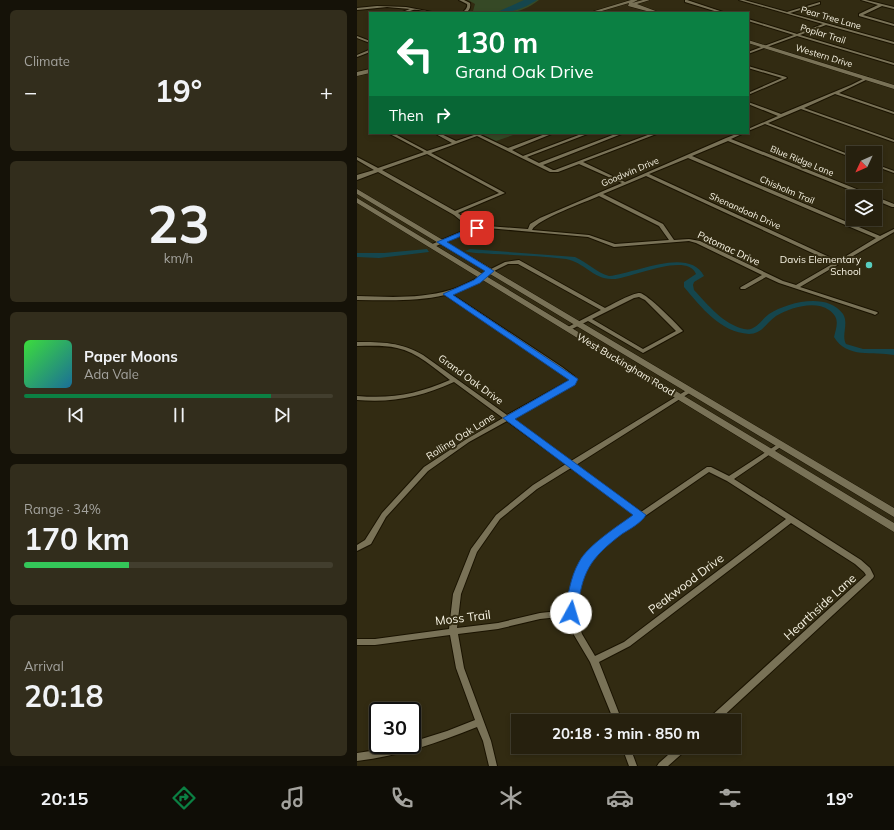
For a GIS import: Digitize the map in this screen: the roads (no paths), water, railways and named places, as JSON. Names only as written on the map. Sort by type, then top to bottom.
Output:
[{"type":"main road","points":[[605,11],[636,0]]},
{"type":"main road","points":[[605,11],[648,0]]},
{"type":"main road","points":[[626,3],[656,12]]},
{"type":"main road","name":"Western Drive","points":[[749,41],[894,87]]},
{"type":"main road","points":[[357,70],[369,68]]},
{"type":"main road","points":[[357,74],[369,71]]},
{"type":"main road","name":"West Buckingham Road","points":[[357,191],[893,513]]},
{"type":"main road","name":"West Buckingham Road","points":[[357,200],[894,528]]},
{"type":"main road","points":[[484,277],[490,271]]},
{"type":"main road","points":[[882,521],[893,513]]},
{"type":"street","points":[[461,0],[468,3],[469,6],[468,10],[465,12]]},
{"type":"street","points":[[687,0],[721,12]]},
{"type":"street","name":"Pear Tree Lane","points":[[741,0],[894,43]]},
{"type":"street","points":[[862,0],[894,8]]},
{"type":"street","points":[[787,13],[819,3]]},
{"type":"street","points":[[881,5],[860,14],[894,25]]},
{"type":"street","points":[[357,9],[382,6],[430,12]]},
{"type":"street","points":[[405,12],[415,9]]},
{"type":"street","name":"Poplar Trail","points":[[749,20],[894,64]]},
{"type":"street","points":[[749,52],[826,24]]},
{"type":"street","points":[[357,37],[369,42]]},
{"type":"street","points":[[357,56],[369,51]]},
{"type":"street","points":[[749,67],[785,78],[749,94]]},
{"type":"street","points":[[749,130],[867,78]]},
{"type":"street","points":[[835,93],[894,113]]},
{"type":"street","points":[[749,103],[783,116]]},
{"type":"street","points":[[801,108],[894,141]]},
{"type":"street","points":[[765,123],[846,154]]},
{"type":"street","points":[[392,134],[503,193],[455,213]]},
{"type":"street","points":[[438,134],[455,143]]},
{"type":"street","points":[[357,179],[455,143],[475,134],[552,171],[556,171],[581,163],[654,134]]},
{"type":"street","points":[[508,150],[549,134]]},
{"type":"street","points":[[523,157],[585,134]]},
{"type":"street","points":[[539,165],[619,134]]},
{"type":"street","name":"Goodwin Drive","points":[[529,231],[536,222],[740,134]]},
{"type":"street","name":"Blue Ridge Lane","points":[[727,139],[854,190]]},
{"type":"street","name":"Chisholm Trail","points":[[687,156],[880,238]]},
{"type":"street","points":[[357,158],[455,213],[473,228]]},
{"type":"street","points":[[581,163],[625,183]]},
{"type":"street","points":[[882,168],[894,172]]},
{"type":"street","points":[[357,176],[379,170]]},
{"type":"street","name":"Shenandoah Drive","points":[[645,174],[839,263]]},
{"type":"street","points":[[599,194],[661,225],[672,241]]},
{"type":"street","points":[[882,201],[894,206]]},
{"type":"street","name":"Potomac Drive","points":[[432,246],[473,228],[487,227],[589,236],[614,246],[689,240],[698,242],[766,275],[796,287],[875,313]]},
{"type":"street","points":[[796,287],[894,230]]},
{"type":"street","points":[[490,271],[507,263],[519,262],[604,310]]},
{"type":"street","points":[[743,288],[766,275]]},
{"type":"street","points":[[357,298],[413,299],[447,294],[484,277]]},
{"type":"street","name":"Rolling Oak Lane","points":[[357,548],[368,542],[384,515],[426,469],[467,441],[572,383],[573,379],[447,294]]},
{"type":"street","points":[[568,329],[604,310],[636,295],[647,299],[680,331],[643,351],[588,319]]},
{"type":"street","name":"Grand Oak Drive","points":[[357,344],[396,345],[408,348],[508,418],[641,515]]},
{"type":"street","points":[[357,398],[386,399],[418,395],[454,380]]},
{"type":"street","points":[[493,766],[487,741],[460,668],[453,631],[457,594],[474,551],[484,534],[498,517],[517,500],[571,464],[689,391]]},
{"type":"street","points":[[729,479],[780,445]]},
{"type":"street","name":"Hearthside Lane","points":[[641,515],[709,469],[729,479],[790,520],[858,562],[867,570],[870,576],[720,714]]},
{"type":"street","points":[[615,714],[594,661],[578,635],[571,613],[574,590],[584,563],[605,542],[641,515]]},
{"type":"street","name":"Peakwood Drive","points":[[594,661],[627,644],[790,520]]},
{"type":"street","name":"Moss Trail","points":[[357,642],[375,642],[498,626],[540,616],[571,613]]},
{"type":"street","points":[[357,757],[383,754],[417,745],[455,733],[479,722]]},
{"type":"street","points":[[629,754],[633,766]]},
{"type":"street","points":[[662,766],[675,754]]},
{"type":"water","points":[[524,0],[537,0],[517,10],[497,12]]},
{"type":"water","points":[[427,249],[429,252],[379,258],[357,257],[357,253],[384,253]]},
{"type":"water","points":[[470,249],[575,257],[609,276],[660,264],[674,262],[686,263],[697,267],[704,276],[694,282],[694,290],[710,308],[736,327],[751,329],[758,325],[769,314],[786,306],[807,301],[818,301],[836,307],[843,314],[845,318],[844,337],[846,344],[863,349],[894,349],[894,355],[861,353],[846,349],[839,344],[834,337],[837,325],[835,316],[823,307],[809,305],[802,306],[782,313],[776,316],[761,330],[753,334],[729,329],[720,324],[704,310],[684,287],[684,282],[696,274],[691,268],[682,265],[670,265],[621,278],[606,279],[566,259],[475,253],[465,251]]},
{"type":"place","name":"Davis Elementary School","points":[[869,265]]}]
